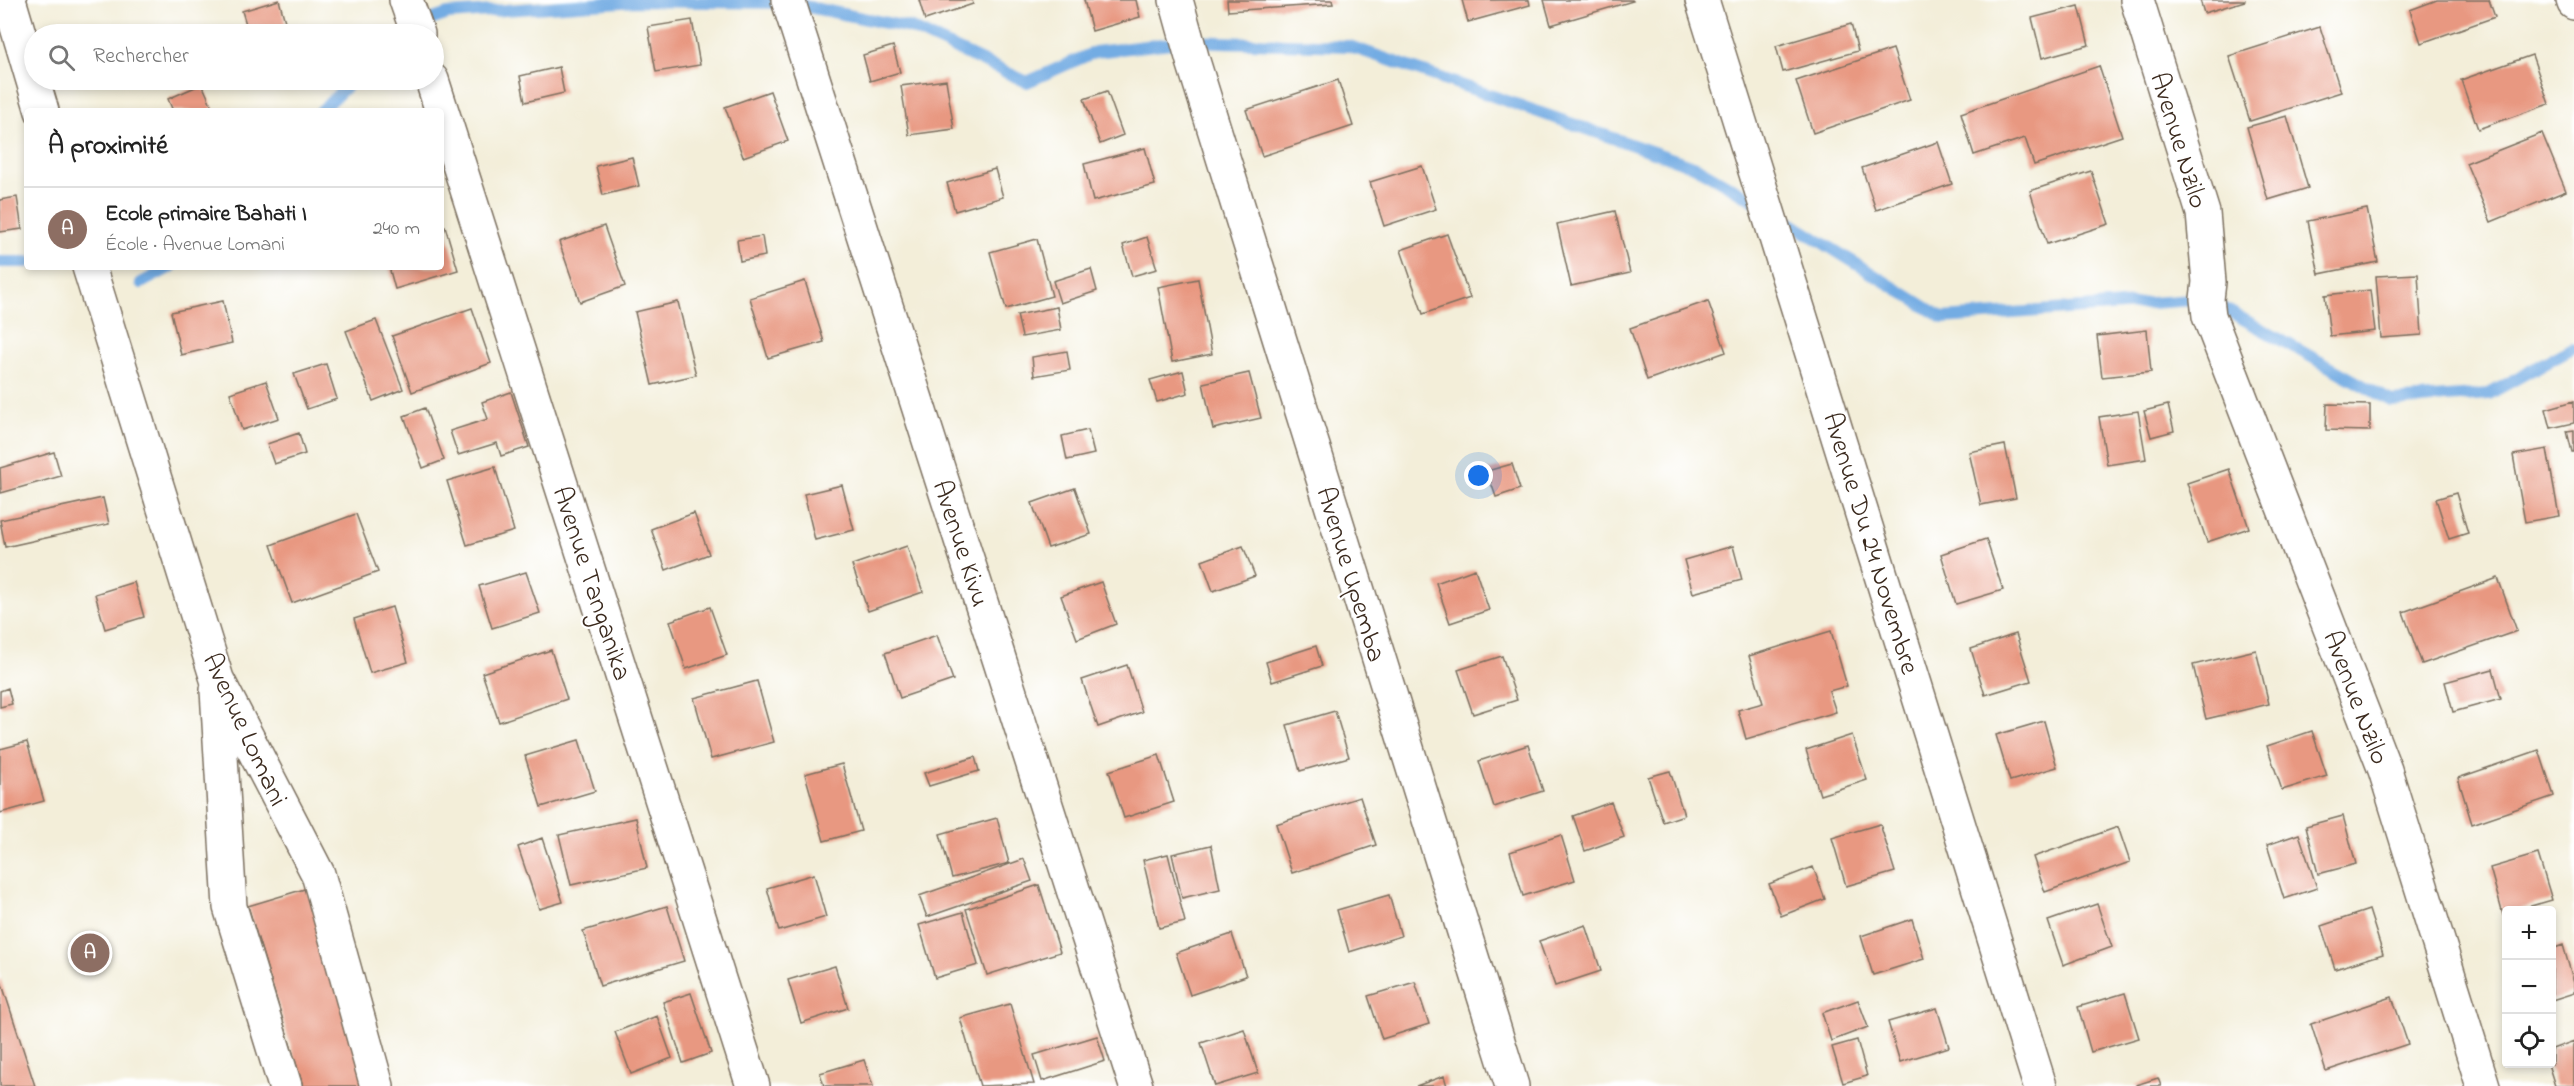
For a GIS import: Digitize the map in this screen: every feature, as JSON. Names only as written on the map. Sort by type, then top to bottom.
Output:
[{"type":"street","points":[[9,0],[24,50]]},
{"type":"street","points":[[406,0],[414,24]]},
{"type":"street","name":"Avenue Kivu","points":[[788,0],[1136,1086]]},
{"type":"street","name":"Avenue Du 24 Novembre","points":[[1702,0],[2040,1086]]},
{"type":"street","name":"Avenue Nzilo","points":[[2137,0],[2203,213],[2209,282],[2207,299],[2209,316],[2385,770],[2483,1086]]},
{"type":"street","name":"Avenue Upemba","points":[[1179,7],[1193,61],[1512,1086]]},
{"type":"street","points":[[36,90],[41,108]]},
{"type":"street","name":"Avenue Tanganika","points":[[435,90],[441,108]]},
{"type":"street","name":"Avenue Tanganika","points":[[444,118],[753,1086]]},
{"type":"street","name":"Avenue Lomani","points":[[90,270],[217,679],[318,874],[377,1086]]},
{"type":"street","points":[[217,679],[230,907],[285,1086]]},
{"type":"building","points":[[279,0],[286,24],[246,24],[242,11]]},
{"type":"building","points":[[919,0],[972,0],[973,4],[925,20]]},
{"type":"building","points":[[1084,0],[1136,0],[1140,17],[1092,31]]},
{"type":"building","points":[[1227,0],[1332,0],[1333,4],[1228,11]]},
{"type":"building","points":[[1462,0],[1529,0],[1530,5],[1468,22]]},
{"type":"building","points":[[1544,0],[1632,0],[1633,1],[1551,25]]},
{"type":"building","points":[[2200,0],[2245,0],[2245,1],[2204,13]]},
{"type":"building","points":[[2437,0],[2489,0],[2495,17],[2421,43],[2410,10]]},
{"type":"building","points":[[2079,6],[2089,45],[2042,58],[2032,18]]},
{"type":"building","points":[[692,20],[700,65],[656,72],[648,27]]},
{"type":"building","points":[[1851,24],[1858,51],[1783,72],[1776,46]]},
{"type":"building","points":[[2320,27],[2341,92],[2250,121],[2229,56]]},
{"type":"building","points":[[893,46],[900,72],[870,81],[863,55]]},
{"type":"building","points":[[1893,49],[1910,100],[1813,133],[1796,81]]},
{"type":"building","points":[[2532,55],[2549,104],[2478,129],[2461,80]]},
{"type":"building","points":[[2099,66],[2122,136],[2034,165],[2025,138],[1974,155],[1961,113]]},
{"type":"building","points":[[559,67],[564,93],[525,102],[520,76]]},
{"type":"building","points":[[946,80],[954,129],[909,135],[901,86]]},
{"type":"building","points":[[1338,80],[1353,126],[1262,156],[1246,110]]},
{"type":"building","points":[[188,90],[205,90],[213,108],[172,108],[168,99]]},
{"type":"building","points":[[770,91],[788,141],[743,157],[725,107]]},
{"type":"building","points":[[1107,91],[1123,135],[1100,144],[1084,99]]},
{"type":"building","points":[[2287,116],[2308,188],[2268,200],[2247,127]]},
{"type":"building","points":[[2542,133],[2566,191],[2491,222],[2466,163]]},
{"type":"building","points":[[1938,142],[1952,184],[1876,210],[1862,168]]},
{"type":"building","points":[[1145,148],[1155,185],[1093,201],[1084,164]]},
{"type":"building","points":[[632,157],[639,186],[603,195],[596,166]]},
{"type":"building","points":[[1422,166],[1436,209],[1384,226],[1370,182]]},
{"type":"building","points":[[995,169],[1003,197],[955,211],[947,183]]},
{"type":"building","points":[[2091,171],[2109,224],[2047,244],[2030,191]]},
{"type":"building","points":[[17,197],[22,229],[0,232],[0,200]]},
{"type":"building","points":[[2367,209],[2378,262],[2319,274],[2308,221]]},
{"type":"building","points":[[1615,211],[1630,273],[1571,286],[1557,224]]},
{"type":"building","points":[[444,226],[458,270],[395,289],[390,270],[444,270]]},
{"type":"building","points":[[604,226],[625,286],[580,302],[559,242]]},
{"type":"building","points":[[1447,234],[1470,298],[1423,314],[1401,250]]},
{"type":"building","points":[[762,236],[765,256],[740,261],[737,240]]},
{"type":"building","points":[[1147,237],[1157,269],[1132,276],[1123,245]]},
{"type":"building","points":[[1037,239],[1052,296],[1006,309],[990,252]]},
{"type":"building","points":[[1091,269],[1097,291],[1060,303],[1053,281]]},
{"type":"building","points":[[2418,274],[2422,335],[2381,338],[2376,276]]},
{"type":"building","points":[[1198,279],[1212,354],[1172,362],[1158,287]]},
{"type":"building","points":[[805,281],[824,342],[768,358],[750,298]]},
{"type":"building","points":[[2370,290],[2375,331],[2330,336],[2325,295]]},
{"type":"building","points":[[223,301],[232,343],[181,355],[171,312]]},
{"type":"building","points":[[1708,301],[1726,352],[1647,380],[1630,328]]},
{"type":"building","points":[[678,302],[696,375],[652,385],[635,312]]},
{"type":"building","points":[[1057,307],[1061,330],[1022,337],[1017,315]]},
{"type":"building","points":[[472,308],[491,363],[412,392],[392,336]]},
{"type":"building","points":[[376,320],[403,389],[373,401],[346,331]]},
{"type":"building","points":[[2147,330],[2151,372],[2102,377],[2097,336]]},
{"type":"building","points":[[1067,351],[1070,370],[1034,376],[1032,357]]},
{"type":"building","points":[[326,364],[337,399],[307,409],[294,374]]},
{"type":"building","points":[[1183,371],[1188,393],[1157,402],[1150,380]]},
{"type":"building","points":[[1249,373],[1261,418],[1213,429],[1203,383]]},
{"type":"building","points":[[266,381],[279,418],[242,430],[230,393]]},
{"type":"building","points":[[511,392],[529,447],[501,456],[497,443],[458,455],[450,431],[488,419],[482,402]]},
{"type":"building","points":[[2574,401],[2574,423],[2551,428],[2546,409]]},
{"type":"building","points":[[2327,404],[2370,405],[2370,431],[2326,430]]},
{"type":"building","points":[[2168,405],[2174,431],[2151,437],[2144,411]]},
{"type":"building","points":[[425,408],[444,460],[423,468],[404,416]]},
{"type":"building","points":[[2138,411],[2146,459],[2107,465],[2099,417]]},
{"type":"building","points":[[1088,430],[1094,454],[1067,460],[1062,436]]},
{"type":"building","points":[[2574,430],[2574,452],[2572,452],[2567,431]]},
{"type":"building","points":[[299,433],[305,454],[274,464],[267,444]]},
{"type":"building","points":[[2005,445],[2016,498],[1981,505],[1969,452]]},
{"type":"building","points":[[2547,449],[2559,516],[2525,522],[2513,455]]},
{"type":"building","points":[[54,452],[61,476],[1,493],[0,468]]},
{"type":"building","points":[[1512,464],[1520,489],[1496,497],[1487,471]]},
{"type":"building","points":[[495,467],[514,531],[467,545],[447,481]]},
{"type":"building","points":[[2229,469],[2249,528],[2207,542],[2187,483]]},
{"type":"building","points":[[842,485],[854,530],[815,540],[804,494]]},
{"type":"building","points":[[1075,488],[1091,534],[1048,548],[1032,503]]},
{"type":"building","points":[[2456,493],[2468,533],[2449,539],[2436,499]]},
{"type":"building","points":[[103,498],[109,524],[5,547],[0,520]]},
{"type":"building","points":[[694,513],[709,554],[666,570],[651,529]]},
{"type":"building","points":[[356,514],[378,572],[292,603],[271,545]]},
{"type":"building","points":[[1986,539],[2003,590],[1956,604],[1941,554]]},
{"type":"building","points":[[907,546],[923,592],[868,611],[852,565]]},
{"type":"building","points":[[1243,546],[1255,576],[1213,591],[1202,561]]},
{"type":"building","points":[[1733,546],[1742,580],[1693,593],[1684,560]]},
{"type":"building","points":[[1475,569],[1489,610],[1450,623],[1436,583]]},
{"type":"building","points":[[526,572],[540,613],[492,628],[479,586]]},
{"type":"building","points":[[2498,578],[2517,631],[2422,664],[2403,612]]},
{"type":"building","points":[[134,582],[144,617],[105,629],[95,594]]},
{"type":"building","points":[[1101,582],[1116,624],[1077,639],[1061,596]]},
{"type":"building","points":[[392,607],[408,662],[370,673],[354,619]]},
{"type":"building","points":[[710,607],[727,655],[686,669],[670,621]]},
{"type":"building","points":[[1831,631],[1847,686],[1829,691],[1836,712],[1746,739],[1738,710],[1763,703],[1749,656]]},
{"type":"building","points":[[2016,634],[2031,681],[1985,695],[1971,649]]},
{"type":"building","points":[[937,635],[953,680],[900,698],[885,653]]},
{"type":"building","points":[[1316,646],[1322,666],[1272,682],[1266,662]]},
{"type":"building","points":[[551,650],[567,699],[499,722],[482,673]]},
{"type":"building","points":[[2256,650],[2269,704],[2206,719],[2193,665]]},
{"type":"building","points":[[1502,656],[1517,700],[1473,714],[1458,670]]},
{"type":"building","points":[[1127,665],[1142,712],[1098,727],[1082,680]]},
{"type":"building","points":[[2493,669],[2501,699],[2453,712],[2445,682]]},
{"type":"building","points":[[757,681],[774,742],[711,759],[694,698]]},
{"type":"building","points":[[8,688],[12,704],[0,707],[0,691]]},
{"type":"building","points":[[1335,711],[1349,757],[1300,771],[1287,725]]},
{"type":"building","points":[[2044,721],[2057,767],[2010,781],[1996,735]]},
{"type":"building","points":[[2312,731],[2327,776],[2282,790],[2267,746]]},
{"type":"building","points":[[1852,735],[1867,780],[1820,795],[1806,750]]},
{"type":"building","points":[[579,740],[595,791],[541,807],[525,756]]},
{"type":"building","points":[[27,742],[44,801],[0,813],[0,749]]},
{"type":"building","points":[[1528,745],[1543,791],[1494,807],[1479,761]]},
{"type":"building","points":[[2539,750],[2554,796],[2472,824],[2458,778]]},
{"type":"building","points":[[1159,755],[1174,802],[1124,818],[1109,771]]},
{"type":"building","points":[[975,757],[979,771],[929,786],[924,773]]},
{"type":"building","points":[[842,764],[861,831],[824,841],[805,774]]},
{"type":"building","points":[[1670,771],[1684,815],[1663,822],[1648,777]]},
{"type":"building","points":[[1360,797],[1376,845],[1292,873],[1276,824]]},
{"type":"building","points":[[1611,802],[1624,837],[1585,851],[1573,816]]},
{"type":"building","points":[[2343,816],[2356,864],[2318,874],[2306,826]]},
{"type":"building","points":[[636,818],[647,868],[571,885],[559,835]]},
{"type":"building","points":[[997,818],[1009,863],[952,878],[940,834]]},
{"type":"building","points":[[1880,824],[1895,872],[1846,886],[1832,838]]},
{"type":"building","points":[[2118,827],[2130,862],[2045,892],[2033,857]]},
{"type":"building","points":[[2299,834],[2317,888],[2284,899],[2267,845]]},
{"type":"building","points":[[1561,835],[1575,880],[1523,896],[1510,852]]},
{"type":"building","points":[[542,838],[563,902],[539,909],[518,847]]},
{"type":"building","points":[[1211,845],[1220,889],[1182,898],[1172,854]]},
{"type":"building","points":[[1168,854],[1185,922],[1159,928],[1143,860]]},
{"type":"building","points":[[2538,854],[2552,900],[2531,906],[2502,906],[2502,911],[2490,868]]},
{"type":"building","points":[[1024,859],[1032,881],[927,917],[919,896]]},
{"type":"building","points":[[1813,867],[1825,899],[1781,916],[1769,884]]},
{"type":"building","points":[[814,874],[826,917],[779,931],[767,888]]},
{"type":"building","points":[[1039,885],[1060,952],[987,975],[966,909]]},
{"type":"building","points":[[308,888],[368,1086],[303,1086],[248,906]]},
{"type":"building","points":[[1389,895],[1401,936],[1349,952],[1337,910]]},
{"type":"building","points":[[2097,904],[2112,947],[2063,965],[2048,921]]},
{"type":"building","points":[[667,906],[684,961],[600,986],[583,931]]},
{"type":"building","points":[[2369,910],[2383,954],[2335,969],[2321,926]]},
{"type":"building","points":[[963,912],[978,965],[935,978],[919,925]]},
{"type":"building","points":[[1912,919],[1924,959],[1873,975],[1861,936]]},
{"type":"building","points":[[1586,925],[1601,971],[1555,986],[1539,941]]},
{"type":"building","points":[[1232,934],[1246,976],[1190,995],[1176,953]]},
{"type":"building","points":[[2563,945],[2574,983],[2574,993],[2556,999],[2556,960],[2556,948]]},
{"type":"building","points":[[835,966],[848,1008],[801,1023],[788,980]]},
{"type":"building","points":[[0,978],[35,1086],[0,1086]]},
{"type":"building","points":[[1415,982],[1429,1024],[1382,1039],[1368,996]]},
{"type":"building","points":[[691,993],[711,1053],[683,1063],[663,1002]]},
{"type":"building","points":[[2125,993],[2139,1038],[2091,1052],[2078,1007]]},
{"type":"building","points":[[2392,997],[2408,1044],[2326,1071],[2311,1024]]},
{"type":"building","points":[[1858,1000],[1868,1027],[1831,1041],[1822,1013]]},
{"type":"building","points":[[1010,1004],[1034,1084],[980,1086],[960,1018]]},
{"type":"building","points":[[1937,1008],[1949,1047],[1900,1062],[1888,1022]]},
{"type":"building","points":[[657,1016],[672,1058],[631,1074],[615,1032]]},
{"type":"building","points":[[1244,1029],[1258,1073],[1215,1086],[1201,1043]]},
{"type":"building","points":[[1097,1036],[1105,1061],[1042,1081],[1034,1055]]},
{"type":"building","points":[[1857,1040],[1867,1076],[1843,1083],[1832,1047]]},
{"type":"building","points":[[2574,1041],[2574,1086],[2555,1086],[2549,1068],[2556,1068],[2556,1048]]},
{"type":"building","points":[[864,1060],[873,1086],[824,1086],[820,1073]]},
{"type":"building","points":[[1444,1076],[1447,1086],[1416,1086]]},
{"type":"building","points":[[2158,1078],[2161,1086],[2136,1086],[2136,1085]]},
{"type":"waterway","points":[[419,24],[448,14],[636,1],[789,3],[911,28],[1027,82],[1095,52],[1188,41],[1349,46],[1696,167],[1758,203]]},
{"type":"waterway","points":[[324,108],[343,90]]},
{"type":"waterway","points":[[1775,213],[1943,318],[2207,299],[2391,401],[2489,394],[2572,348]]},
{"type":"waterway","points":[[0,262],[24,262]]},
{"type":"waterway","points":[[141,283],[165,270]]},
{"type":"place","name":"Ecole primaire Bahati I","points":[[90,953]]}]
